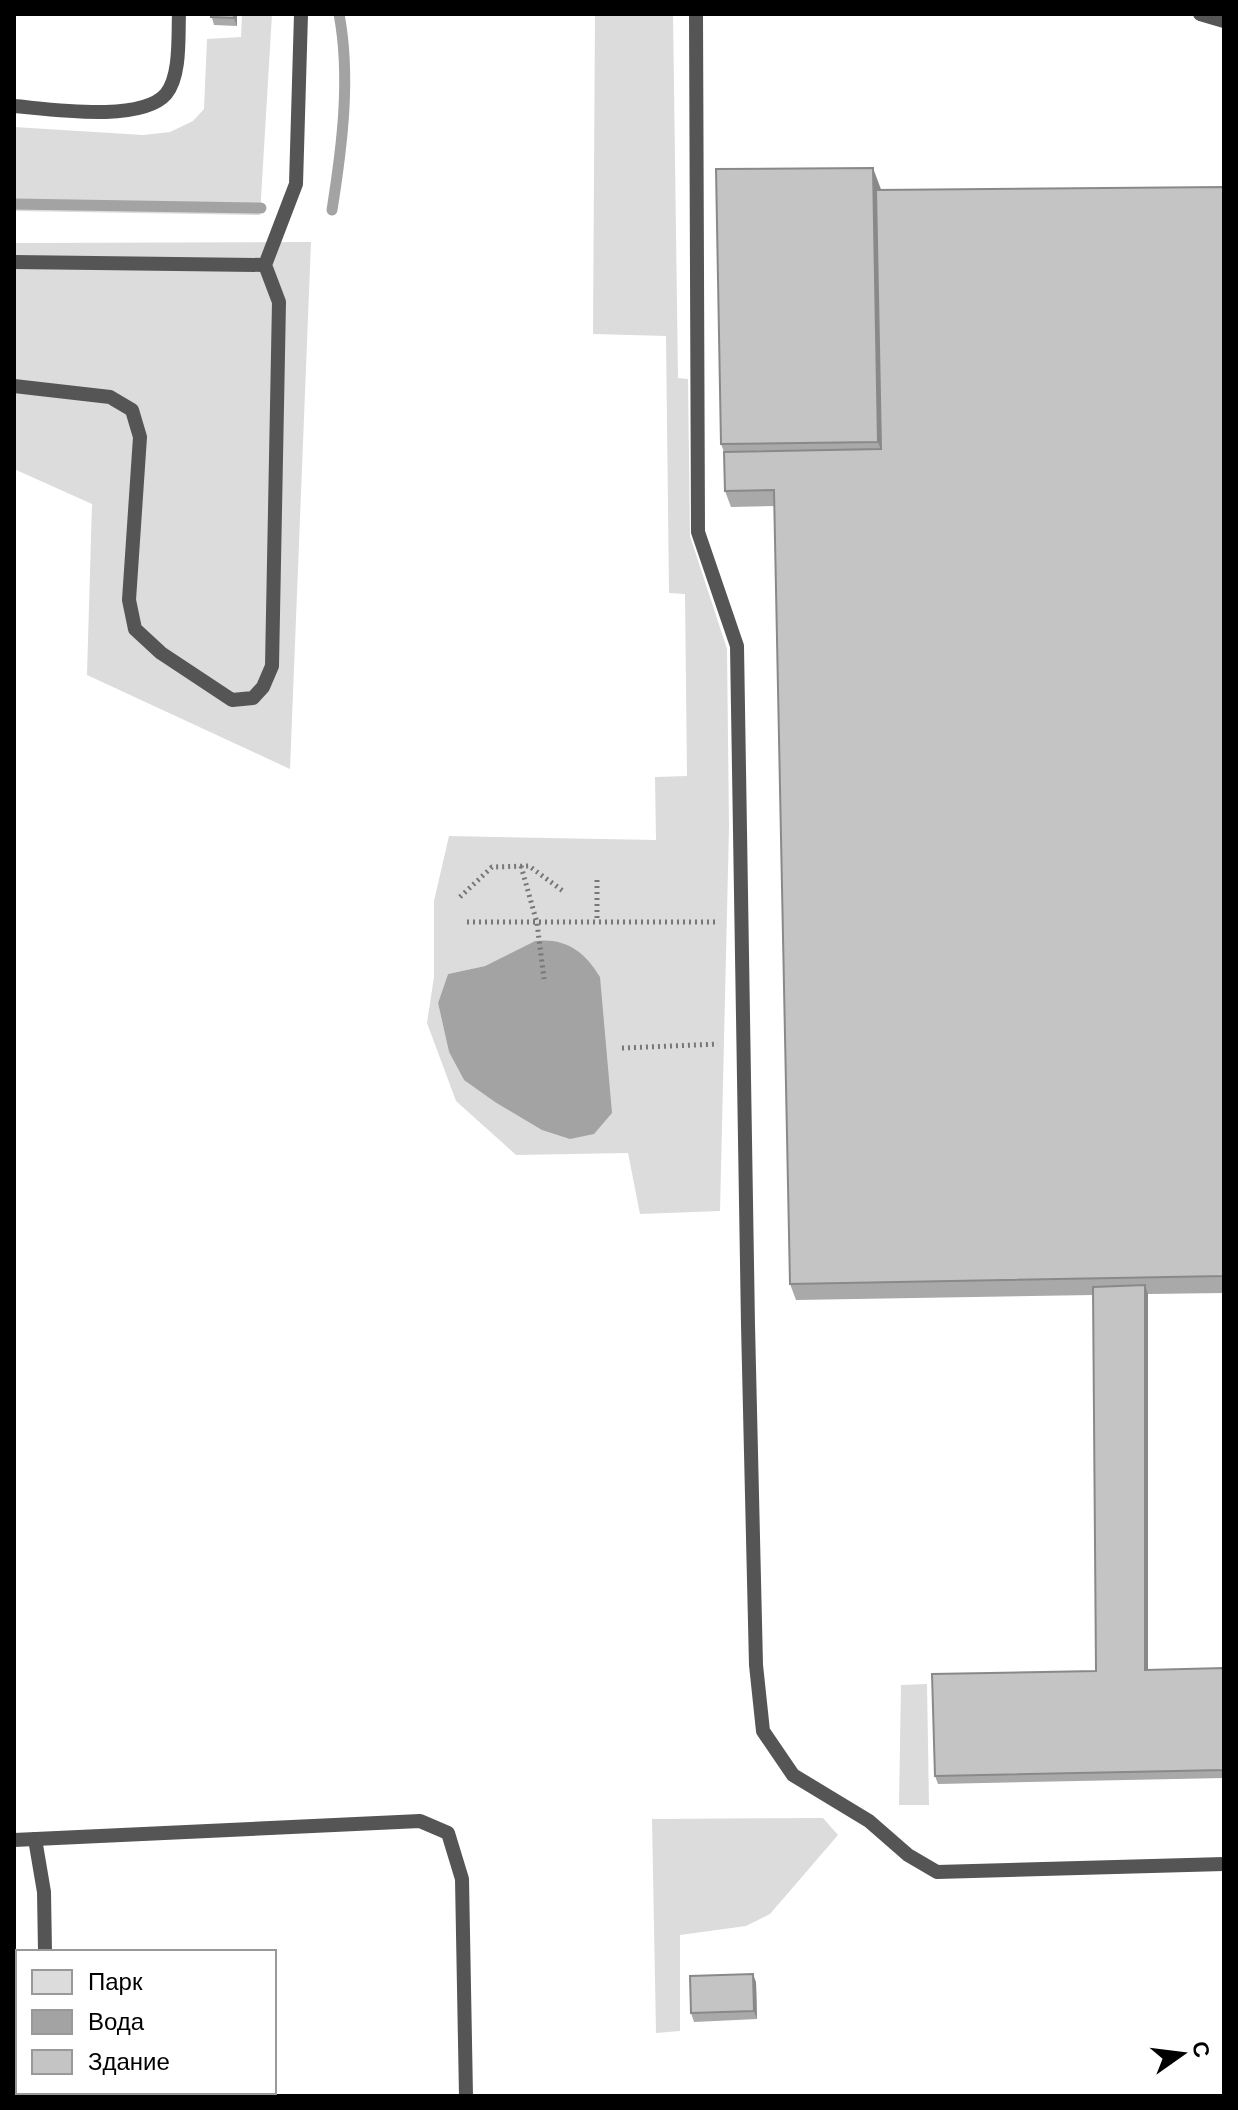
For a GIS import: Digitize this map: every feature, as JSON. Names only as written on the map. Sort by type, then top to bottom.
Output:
[{"type":"lane","points":[[14,106],[137,111],[166,94],[177,68],[179,14]]},
{"type":"lane","points":[[14,386],[110,397],[132,410],[140,437],[129,600],[135,629],[161,653],[232,700],[253,698],[263,687],[272,666],[279,302],[265,265],[296,184],[301,14]]},
{"type":"lane","points":[[696,14],[698,532],[737,646],[756,1665],[763,1731],[793,1775],[869,1821],[908,1855],[937,1872],[1224,1864]]},
{"type":"lane","points":[[1200,14],[1224,21]]},
{"type":"lane","points":[[14,262],[265,265]]},
{"type":"lane","points":[[14,1840],[420,1821],[448,1833],[462,1879],[466,2096]]},
{"type":"lane","points":[[35,1839],[44,1892],[45,1950]]},
{"type":"path","points":[[521,866],[537,923],[544,979]]},
{"type":"path","points":[[460,897],[492,867],[529,866],[563,891]]},
{"type":"path","points":[[597,880],[597,922]]},
{"type":"path","points":[[467,922],[742,922]]},
{"type":"path","points":[[622,1048],[743,1043]]},
{"type":"green space","points":[[242,14],[272,14],[260,215],[14,211],[14,127],[143,135],[170,132],[193,121],[204,109],[207,39],[241,37]]},
{"type":"green space","points":[[595,14],[673,14],[678,378],[688,379],[690,536],[727,649],[729,827],[720,1211],[640,1214],[628,1153],[516,1155],[456,1101],[427,1023],[434,977],[434,901],[449,836],[656,840],[655,777],[687,776],[685,594],[669,593],[666,336],[593,334]],"holes":[[[542,940],[464,1080],[449,1052],[438,1003],[448,974],[485,966]]]},
{"type":"green space","points":[[311,242],[290,769],[87,675],[92,504],[14,469],[14,243]]},
{"type":"green space","points":[[927,1684],[929,1805],[899,1805],[901,1685]]},
{"type":"green space","points":[[823,1818],[838,1835],[770,1914],[746,1926],[680,1935],[680,2031],[656,2033],[652,1819]]},
{"type":"water","points":[[535,941],[556,942],[573,948],[581,953],[600,977],[612,1113],[594,1134],[570,1139],[542,1130],[464,1080],[449,1052],[438,1003],[448,974],[485,966]]},
{"type":"building","points":[[211,14],[234,14],[234,18],[211,17]]},
{"type":"building","points":[[873,168],[878,442],[721,444],[716,169]]},
{"type":"building","points":[[1224,187],[1224,1276],[790,1284],[774,490],[725,491],[724,452],[881,449],[876,190]]},
{"type":"building","points":[[1145,1285],[1145,1670],[1224,1668],[1224,1770],[935,1776],[932,1674],[1096,1671],[1093,1287]]},
{"type":"building","points":[[753,1974],[754,2011],[691,2013],[690,1976]]},
{"type":"waterway","points":[[332,210],[345,87],[339,14]]},
{"type":"waterway","points":[[14,204],[261,208]]}]
